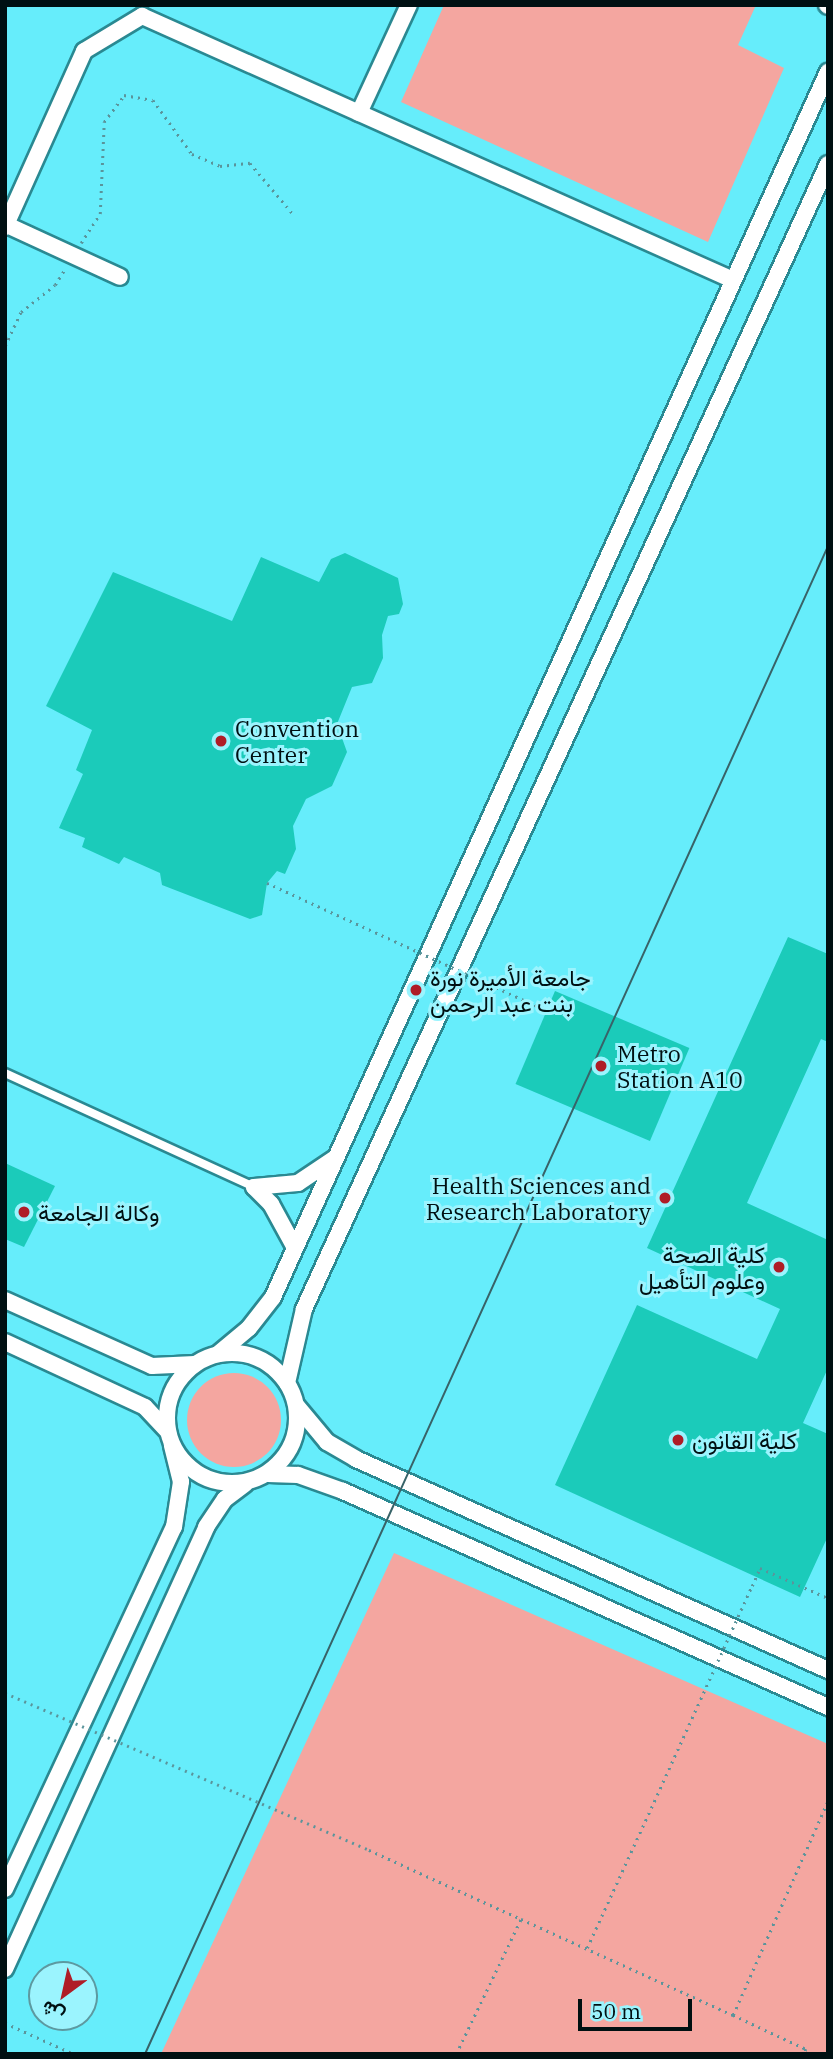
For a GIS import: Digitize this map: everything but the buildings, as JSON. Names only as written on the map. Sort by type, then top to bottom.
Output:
[{"type":"street","points":[[359,113],[409,5]]},
{"type":"street","points":[[121,277],[6,226],[84,51],[142,16],[733,280]]},
{"type":"street","points":[[5,1300],[152,1366],[195,1364],[218,1354],[249,1328],[273,1297],[828,72]]},
{"type":"street","points":[[287,1383],[304,1309],[828,164]]},
{"type":"street","points":[[254,1187],[298,1183],[337,1156]]},
{"type":"street","points":[[254,1187],[271,1205],[295,1248]]},
{"type":"street","points":[[5,1342],[145,1406],[170,1438],[184,1464],[202,1477],[224,1484],[246,1483]]},
{"type":"street","points":[[218,1354],[257,1357],[287,1383],[297,1406],[327,1442],[356,1459],[828,1670]]},
{"type":"street","points":[[5,1889],[174,1527],[181,1482],[170,1438],[171,1394],[195,1364]]},
{"type":"street","points":[[268,1474],[293,1444],[297,1406]]},
{"type":"street","points":[[5,1969],[206,1527],[225,1499],[246,1483],[268,1474],[298,1475],[343,1491],[828,1707]]},
{"type":"lane","points":[[5,1073],[254,1187]]},
{"type":"path","points":[[5,346],[21,312],[55,285],[100,214],[104,122],[124,95],[153,100],[192,154],[220,166],[250,163],[294,215]]},
{"type":"path","points":[[267,883],[548,1011]]},
{"type":"path","points":[[587,1948],[760,1568],[828,1598]]},
{"type":"path","points":[[5,1693],[369,1850],[587,1948],[806,2049],[804,2054]]},
{"type":"path","points":[[733,2015],[828,1801]]},
{"type":"path","points":[[456,2054],[520,1920]]},
{"type":"path","points":[[5,2023],[74,2054]]},
{"type":"shaded area","name":"جامعة الأميرة نورة بنت عبد الرحمن","points":[[5,5],[828,5],[828,2054],[5,2054]]},
{"type":"shaded area","points":[[444,5],[756,5],[738,45],[784,68],[708,242],[401,102]]},
{"type":"shaded area","points":[[234,1373],[252,1377],[267,1387],[277,1402],[281,1420],[277,1438],[267,1453],[252,1463],[234,1467],[216,1463],[201,1453],[191,1438],[187,1420],[191,1402],[201,1387],[216,1377]]},
{"type":"shaded area","points":[[394,1553],[828,1744],[828,2054],[161,2054]]},
{"type":"tram line","points":[[145,2054],[828,546]]},
{"type":"place","name":"Convention Center","points":[[221,741]]},
{"type":"place","name":"جامعة الأميرة نورة بنت عبد الرحمن","points":[[416,990]]},
{"type":"place","name":"Metro Station A10","points":[[601,1066]]},
{"type":"place","name":"Health Sciences and Research Laboratory","points":[[665,1198]]},
{"type":"place","name":"وكالة الجامعة","points":[[24,1212]]},
{"type":"place","name":"كلية الصحة وعلوم التأهيل","points":[[779,1267]]},
{"type":"place","name":"كلية القانون","points":[[678,1440]]}]
